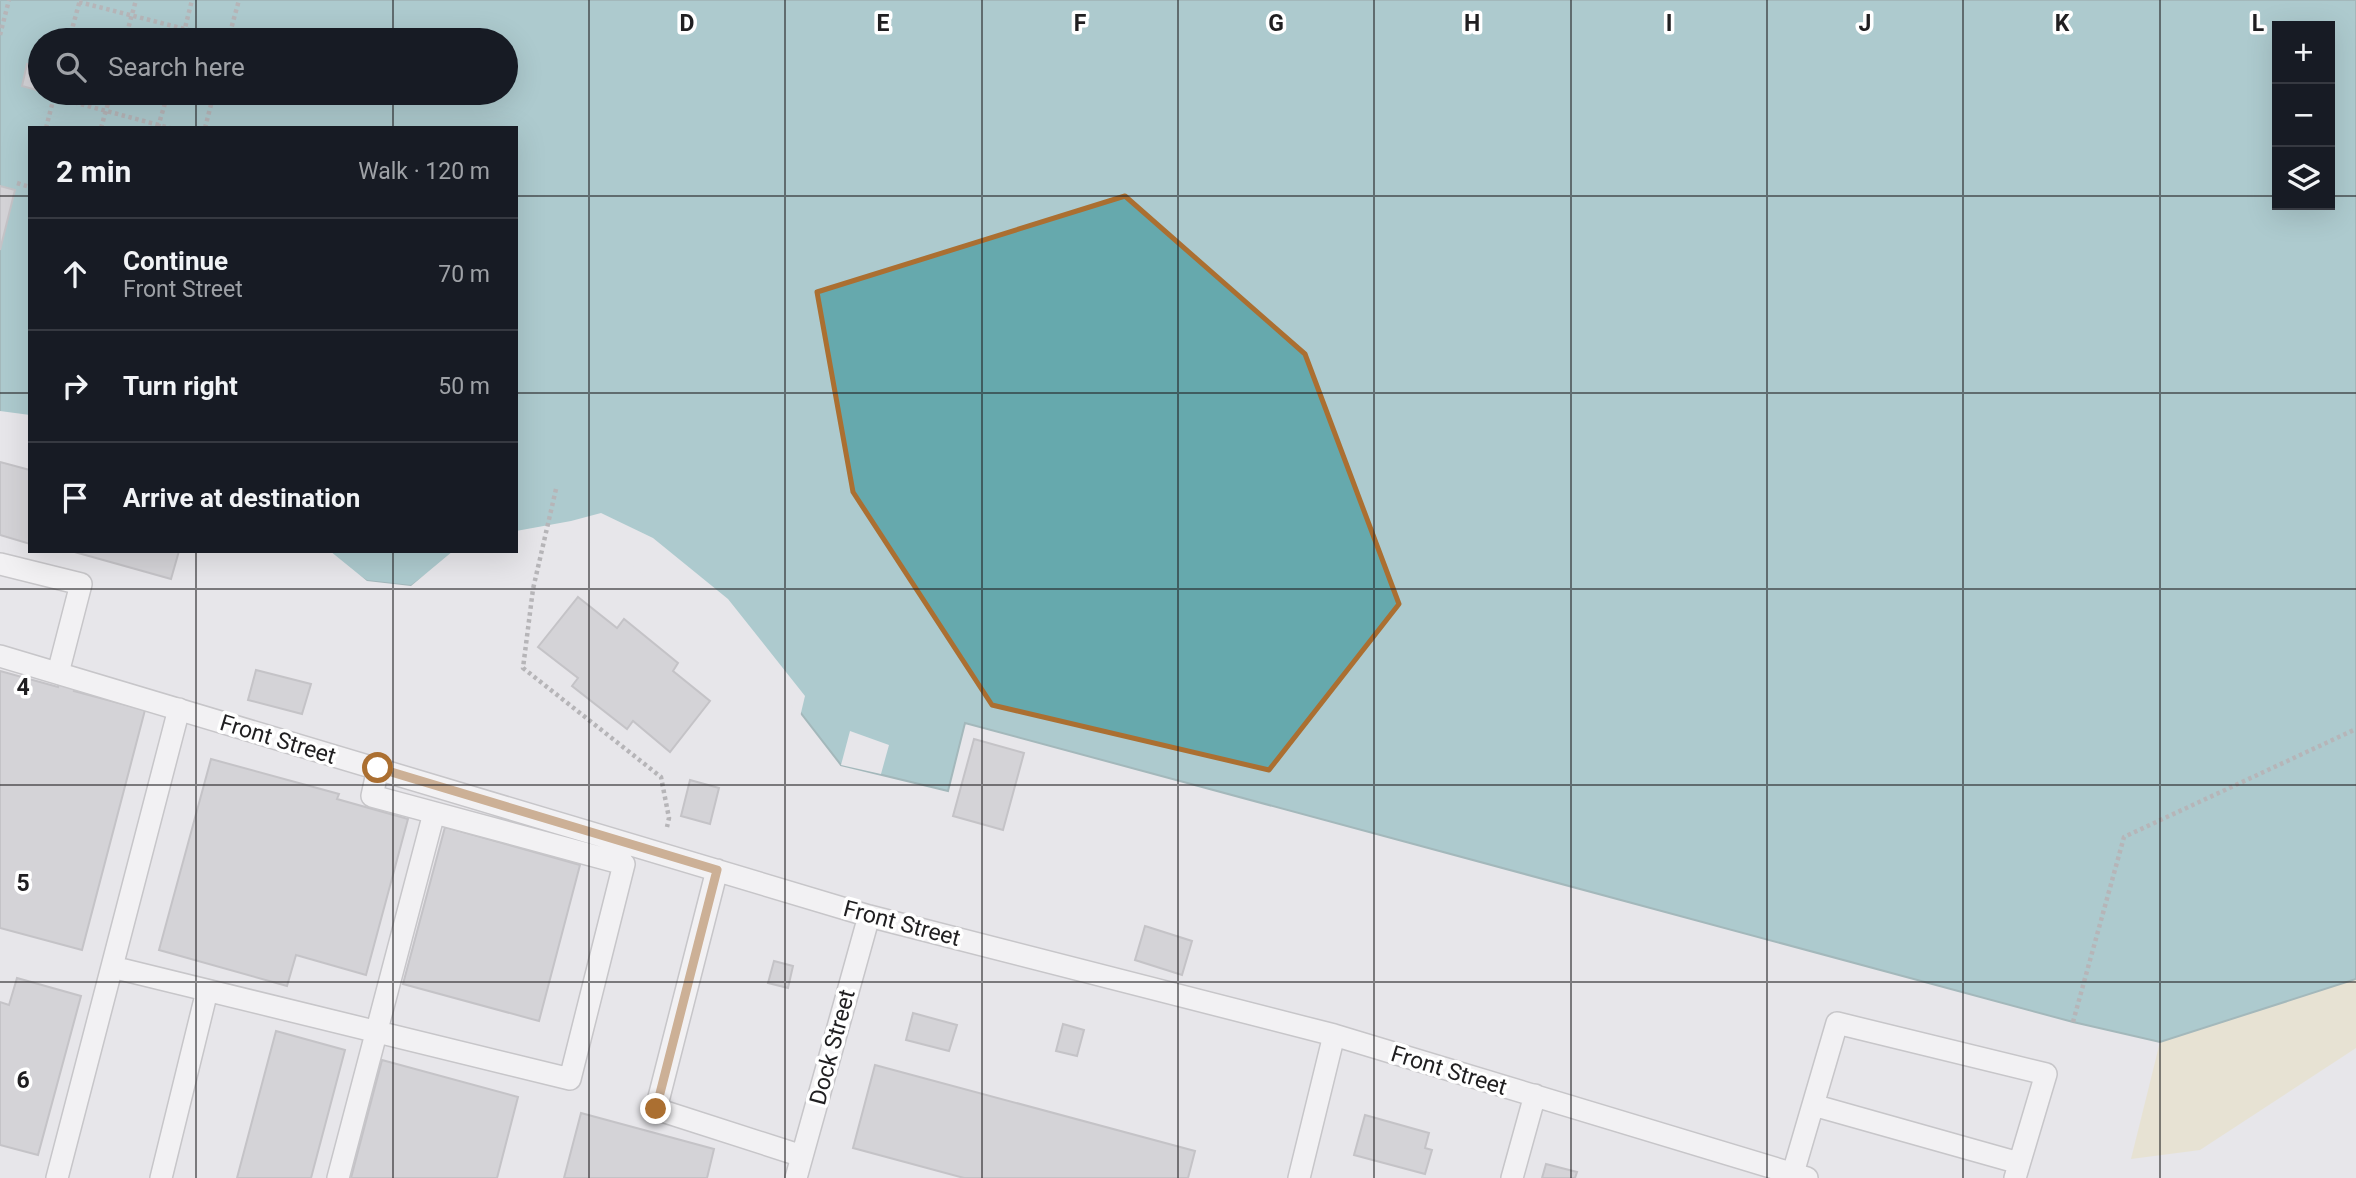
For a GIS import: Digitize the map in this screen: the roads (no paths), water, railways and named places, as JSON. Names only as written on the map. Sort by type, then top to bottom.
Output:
[{"type":"lane","points":[[0,564],[81,584],[58,673]]},
{"type":"lane","name":"Front Street","points":[[0,656],[869,916],[1334,1035],[1800,1175]]},
{"type":"lane","points":[[57,1178],[179,709]]},
{"type":"lane","points":[[112,967],[570,1079],[624,864],[372,796],[378,768]]},
{"type":"lane","points":[[338,1178],[434,813]]},
{"type":"lane","points":[[717,870],[656,1109],[802,1156]]},
{"type":"lane","name":"Dock Street","points":[[796,1178],[869,916]]},
{"type":"lane","points":[[161,1178],[207,991]]},
{"type":"lane","points":[[1800,1175],[1813,1105],[1837,1023],[2046,1074],[2017,1170],[1813,1105]]},
{"type":"lane","points":[[1299,1178],[1334,1035]]},
{"type":"lane","points":[[1512,1178],[1535,1095]]},
{"type":"water","points":[[0,0],[2356,0],[2356,979],[2160,1042],[2073,1022],[965,723],[948,791],[841,765],[786,694],[608,539],[518,538],[518,126],[28,126],[28,430],[0,421]]},
{"type":"water","points":[[321,553],[457,553],[411,586],[367,581]]}]
